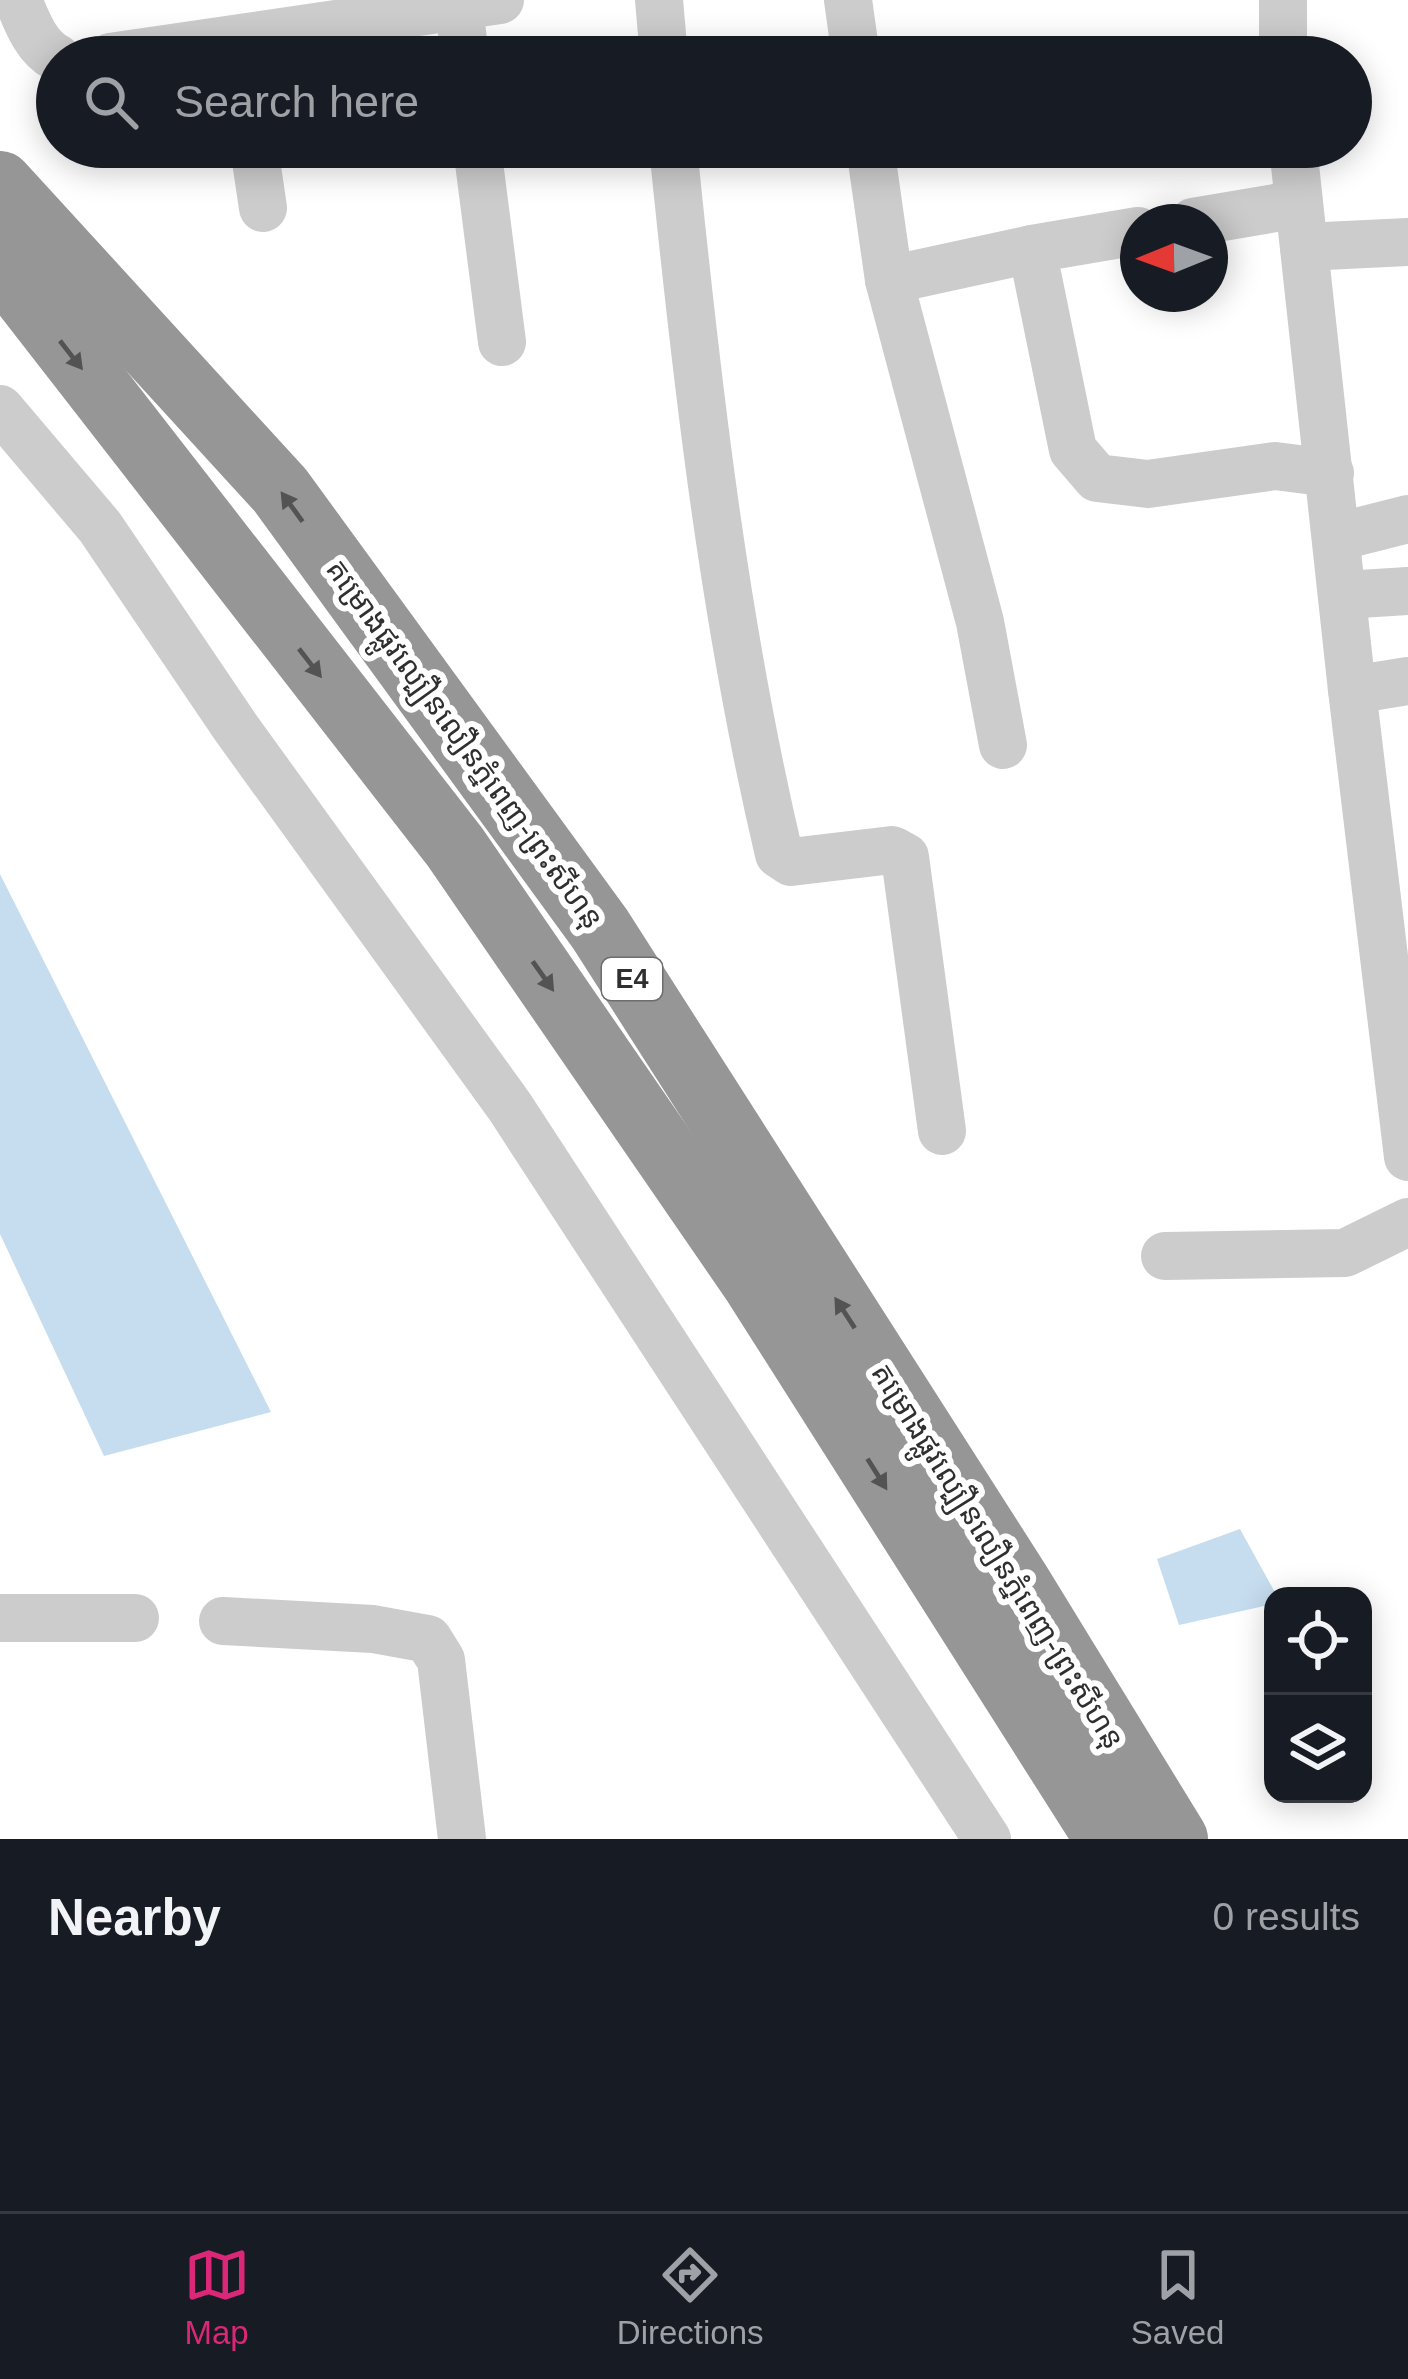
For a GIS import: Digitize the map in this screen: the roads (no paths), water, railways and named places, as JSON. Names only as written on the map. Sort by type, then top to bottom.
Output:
[{"type":"highway","name":"គម្រោងផ្លូវល្បឿនលឿនភ្នំពេញ-ព្រះសីហនុ","points":[[0,184],[280,490],[600,929],[1018,1583],[1175,1839]]},
{"type":"highway","name":"គម្រោងផ្លូវល្បឿនលឿនភ្នំពេញ-ព្រះសីហនុ","points":[[0,262],[454,847],[755,1283],[1108,1839]]},
{"type":"street","points":[[18,0],[36,37]]},
{"type":"street","points":[[658,0],[662,36]]},
{"type":"street","points":[[848,0],[853,36]]},
{"type":"street","points":[[1282,0],[1283,36]]},
{"type":"street","points":[[300,36],[479,3],[470,36]]},
{"type":"street","points":[[257,168],[263,208]]},
{"type":"street","points":[[479,168],[502,342]]},
{"type":"street","points":[[675,168],[699,411],[778,850],[791,862],[892,850],[904,857],[942,1131]]},
{"type":"street","points":[[872,168],[889,280],[980,622],[1003,745]]},
{"type":"street","points":[[1295,168],[1408,1157]]},
{"type":"street","points":[[1228,223],[1302,226],[1408,242]]},
{"type":"street","points":[[889,280],[1120,234]]},
{"type":"street","points":[[1032,249],[1073,450],[1097,478],[1148,484],[1275,466],[1330,473]]},
{"type":"street","points":[[0,410],[100,527],[224,711],[511,1107],[987,1839]]},
{"type":"street","points":[[1337,537],[1408,519]]},
{"type":"street","points":[[1344,595],[1408,591]]},
{"type":"street","points":[[1352,690],[1408,681]]},
{"type":"street","points":[[1165,1256],[1345,1253],[1408,1222]]},
{"type":"street","points":[[0,1618],[135,1618]]},
{"type":"street","points":[[223,1621],[373,1629],[428,1639],[441,1660],[462,1839]]},
{"type":"water","points":[[0,874],[271,1412],[104,1456],[0,1234]]},
{"type":"water","points":[[1240,1529],[1272,1587],[1264,1587],[1264,1606],[1179,1625],[1157,1559]]}]
